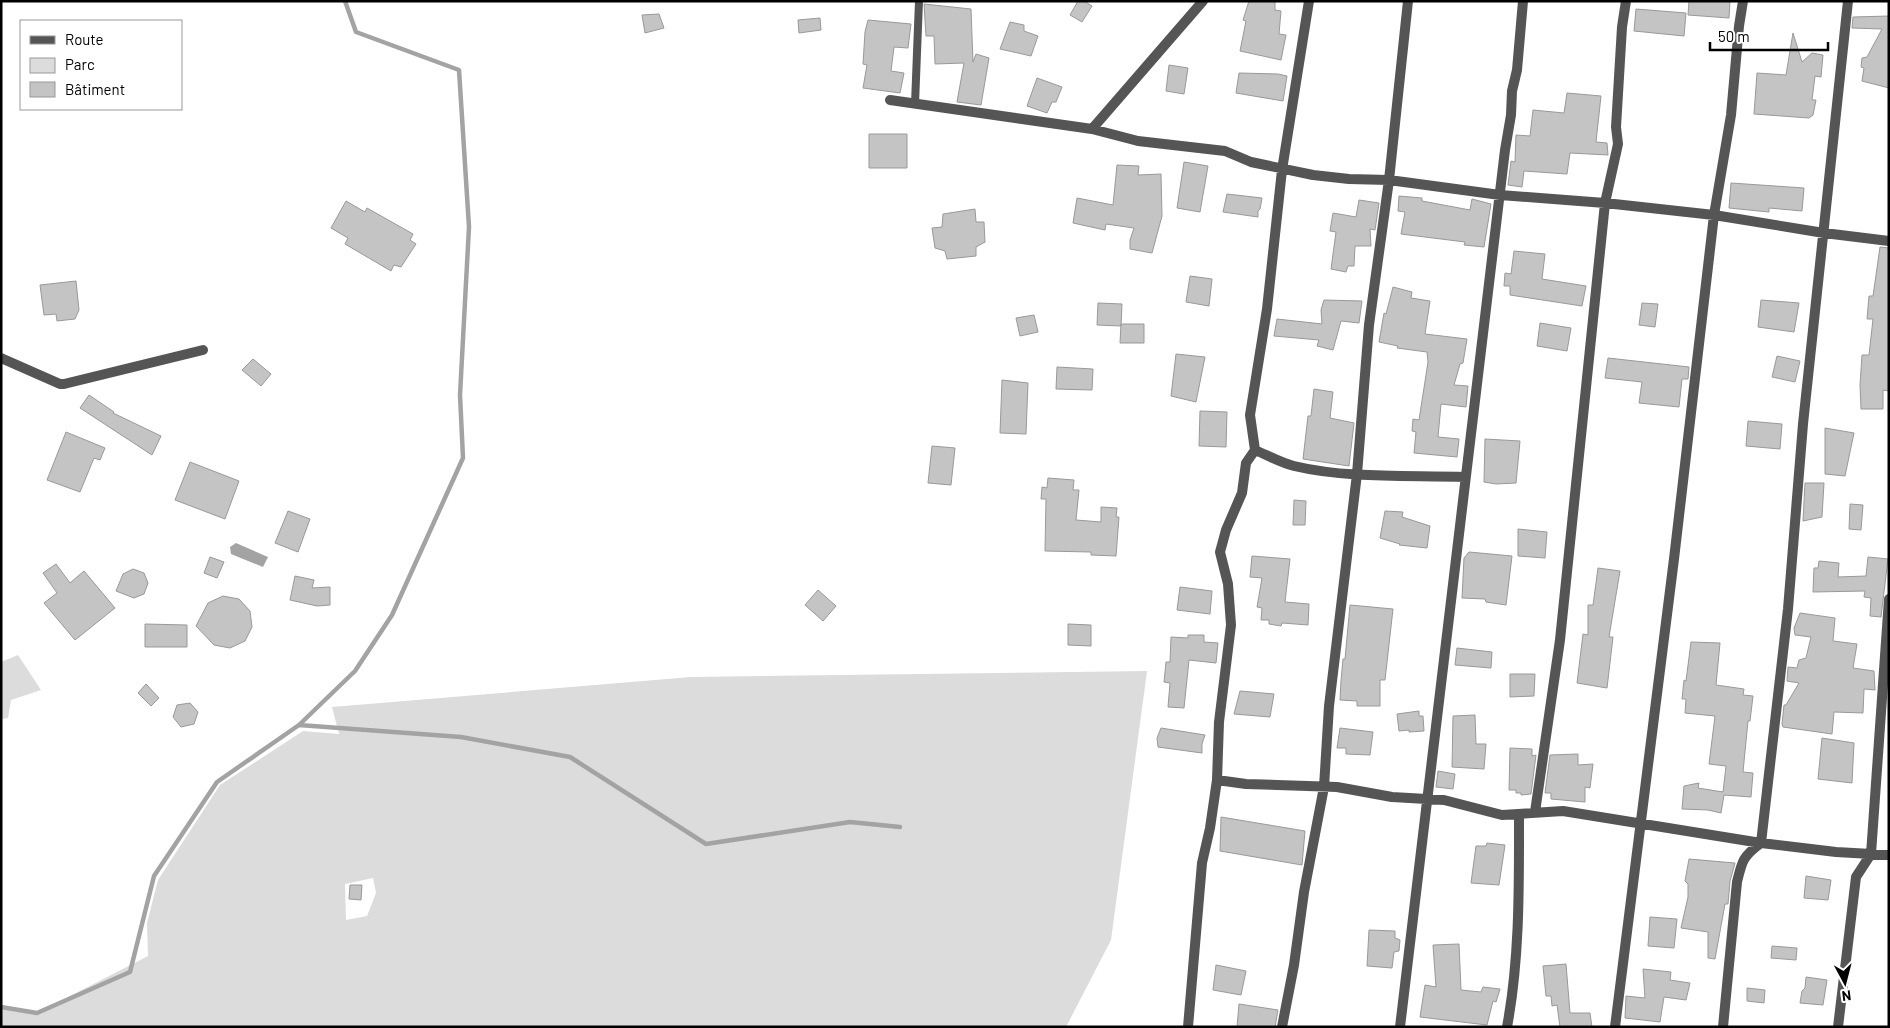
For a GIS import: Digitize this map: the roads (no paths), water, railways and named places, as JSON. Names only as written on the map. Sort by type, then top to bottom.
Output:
[{"type":"street","points":[[1092,129],[1202,1]]},
{"type":"street","points":[[1188,1027],[1202,863],[1210,828],[1217,780],[1219,722],[1231,625],[1228,584],[1220,552],[1226,530],[1242,493],[1246,463],[1255,450],[1250,415],[1267,309],[1282,170],[1309,1]]},
{"type":"street","points":[[1282,1027],[1294,965],[1304,892],[1324,787],[1329,706],[1357,474],[1369,325],[1389,180],[1408,1]]},
{"type":"street","points":[[1400,1027],[1465,477],[1511,115],[1512,91],[1519,52],[1523,1]]},
{"type":"street","points":[[1535,812],[1561,632],[1605,203],[1618,144],[1617,117],[1622,28],[1626,1]]},
{"type":"street","points":[[1615,1027],[1714,215],[1731,115],[1743,1]]},
{"type":"street","points":[[1723,1027],[1737,882],[1741,865],[1747,853],[1762,843],[1788,608],[1803,424],[1848,1]]},
{"type":"street","points":[[890,100],[1092,129],[1138,141],[1225,151],[1251,162],[1282,170],[1349,179],[1389,180],[1500,195],[1605,203],[1714,215],[1824,233],[1889,241]]},
{"type":"street","points":[[1,358],[60,384],[64,384],[203,350]]},
{"type":"street","points":[[1255,450],[1292,465],[1357,474],[1465,477]]},
{"type":"street","points":[[1838,1027],[1856,876],[1871,854],[1889,599]]},
{"type":"street","points":[[1217,780],[1246,784],[1338,788],[1392,797],[1444,800],[1502,815],[1563,811],[1762,843],[1836,852],[1889,855]]},
{"type":"street","points":[[1507,1027],[1515,951],[1519,874],[1519,814]]},
{"type":"lane","points":[[915,104],[919,1]]},
{"type":"waterway","points":[[345,1],[356,32],[459,70],[469,227],[460,395],[463,458],[392,615],[355,671],[299,725],[461,737],[570,757],[706,844],[850,822],[900,827]]},
{"type":"waterway","points":[[1,1007],[37,1013],[130,972],[154,876],[217,782],[299,725]]}]
